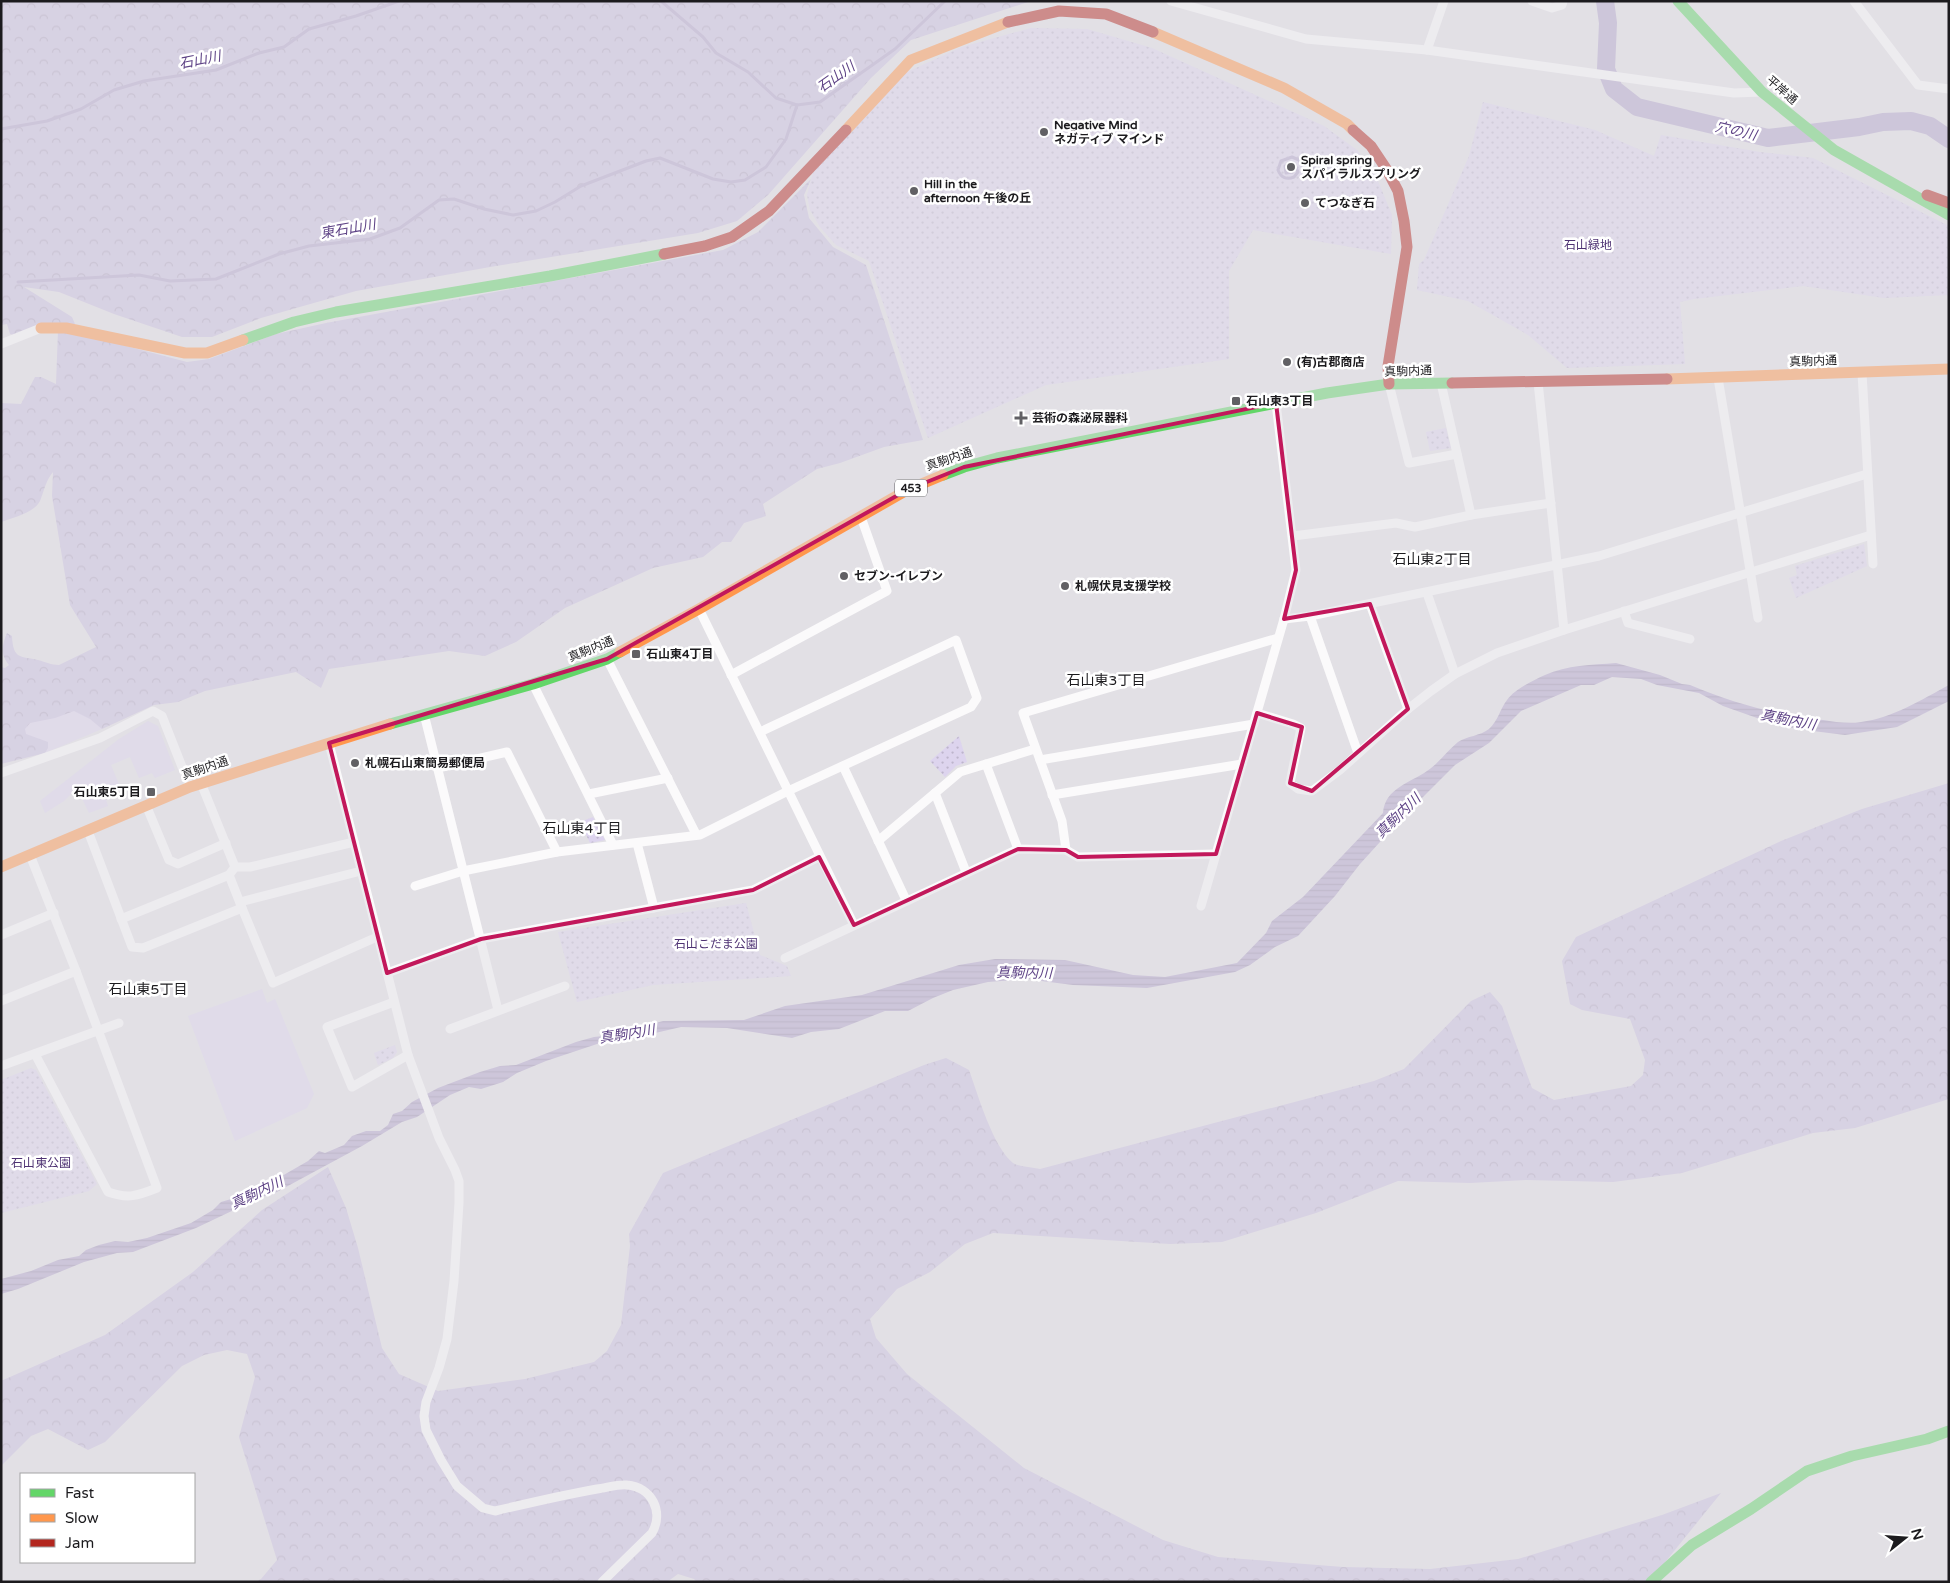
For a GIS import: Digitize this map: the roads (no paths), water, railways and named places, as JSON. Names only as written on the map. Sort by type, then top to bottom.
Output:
[{"type":"main road","name":"平岸通","points":[[1678,1],[1762,92],[1834,150],[1884,180],[1949,215]]},
{"type":"main road","points":[[41,328],[66,328],[185,353],[207,353],[294,322],[336,312],[550,276],[705,246],[732,237],[769,211],[910,60],[1008,22],[1060,6],[1106,14],[1284,88],[1347,124],[1370,146],[1387,170],[1398,191],[1407,247],[1388,366],[1389,384]]},
{"type":"main road","name":"平岸通","points":[[1884,180],[1949,203]]},
{"type":"main road","points":[[1889,371],[1923,361],[1949,359]]},
{"type":"main road","name":"真駒内通","points":[[1,867],[196,785],[424,714],[533,684],[607,660],[907,490],[964,467],[988,460],[1327,392],[1389,384],[1718,378],[1949,369]]},
{"type":"main road","points":[[1889,371],[1922,380],[1949,380]]},
{"type":"main road","points":[[1651,1582],[1692,1545],[1751,1509],[1807,1471],[1852,1456],[1927,1439],[1949,1430]]},
{"type":"street","points":[[1171,1],[1306,38],[1427,50],[1734,94],[1762,92]]},
{"type":"street","points":[[1427,50],[1444,1]]},
{"type":"street","points":[[1532,1],[1552,8],[1562,5],[1563,1]]},
{"type":"street","points":[[1854,1],[1918,85],[1949,90]]},
{"type":"street","points":[[1,344],[41,328]]},
{"type":"street","points":[[1862,373],[1873,564]]},
{"type":"street","points":[[1718,378],[1758,618]]},
{"type":"street","points":[[1538,382],[1564,630]]},
{"type":"street","points":[[1389,384],[1409,463],[1457,454]]},
{"type":"street","points":[[1441,384],[1471,515]]},
{"type":"street","points":[[1201,906],[1284,619],[1296,570],[1294,536],[1276,403]]},
{"type":"street","points":[[1284,619],[1310,616],[1427,593],[1599,556],[1868,474]]},
{"type":"street","points":[[1294,536],[1396,523],[1415,527],[1471,515],[1551,503]]},
{"type":"street","points":[[732,675],[888,591],[861,517]]},
{"type":"street","points":[[1257,713],[1300,728],[1290,783],[1298,789],[1312,791],[1318,788],[1408,709],[1455,674],[1496,653],[1564,630],[1871,535]]},
{"type":"street","points":[[1427,593],[1455,674]]},
{"type":"street","points":[[1370,604],[1408,709]]},
{"type":"street","points":[[699,609],[854,925]]},
{"type":"street","points":[[1624,612],[1628,624],[1690,640]]},
{"type":"street","points":[[1310,616],[1358,753]]},
{"type":"street","points":[[1066,850],[1062,821],[1023,712],[1278,638]]},
{"type":"street","points":[[415,886],[463,871],[557,852],[700,835],[788,791],[971,707],[977,698],[956,640],[760,732]]},
{"type":"street","points":[[607,660],[696,834]]},
{"type":"street","points":[[533,684],[613,845]]},
{"type":"street","points":[[1,772],[100,738],[153,711],[162,716],[226,843],[235,867]]},
{"type":"street","points":[[424,714],[498,1010]]},
{"type":"street","points":[[1040,760],[1254,724]]},
{"type":"street","points":[[329,743],[386,973],[410,1059],[438,1134],[458,1180],[460,1203],[454,1281],[446,1339],[439,1368],[426,1402],[424,1416],[426,1430],[457,1486],[484,1508],[495,1510],[568,1494],[627,1484],[638,1488],[651,1497],[657,1512],[655,1527],[652,1533],[602,1582]]},
{"type":"street","points":[[878,841],[960,772],[1035,749]]},
{"type":"street","points":[[438,768],[507,752],[557,852]]},
{"type":"street","points":[[986,764],[1018,849]]},
{"type":"street","points":[[1052,795],[1242,764]]},
{"type":"street","points":[[843,766],[906,900]]},
{"type":"street","points":[[589,794],[668,778]]},
{"type":"street","points":[[934,793],[966,872]]},
{"type":"street","points":[[146,805],[169,860],[178,864],[226,843]]},
{"type":"street","points":[[88,831],[132,947],[143,948],[241,905],[361,871]]},
{"type":"street","points":[[235,867],[250,867],[354,842]]},
{"type":"street","points":[[637,843],[654,908]]},
{"type":"street","points":[[785,958],[1018,849],[1066,850],[1078,857],[1216,854]]},
{"type":"street","points":[[30,855],[54,913],[157,1188],[138,1195],[122,1197],[108,1192],[35,1054]]},
{"type":"street","points":[[386,973],[481,940],[753,890],[819,857]]},
{"type":"street","points":[[121,919],[229,875],[235,867]]},
{"type":"street","points":[[229,875],[273,983],[377,937]]},
{"type":"street","points":[[1,934],[54,913]]},
{"type":"street","points":[[1,1001],[76,972]]},
{"type":"street","points":[[450,1029],[565,986]]},
{"type":"street","points":[[394,1002],[327,1027],[352,1088],[410,1059]]},
{"type":"street","points":[[1,1066],[119,1023]]},
{"type":"water","name":"真駒内川","points":[[1616,663],[1660,675],[1682,684],[1755,707],[1788,715],[1837,722],[1856,723],[1884,717],[1906,708],[1949,685],[1949,701],[1897,727],[1845,735],[1774,724],[1723,706],[1699,693],[1657,685],[1641,679],[1612,677],[1594,685],[1581,685],[1521,711],[1489,743],[1455,765],[1399,821],[1298,936],[1275,947],[1250,965],[1235,972],[1147,988],[1073,985],[1026,979],[988,982],[953,990],[908,1011],[885,1011],[839,1029],[811,1032],[792,1038],[727,1028],[681,1027],[625,1040],[600,1043],[546,1061],[517,1073],[503,1082],[481,1089],[469,1087],[450,1095],[417,1117],[402,1122],[273,1194],[261,1197],[196,1228],[133,1252],[117,1253],[84,1262],[1,1294],[1,1279],[31,1271],[58,1260],[79,1256],[86,1250],[99,1245],[115,1241],[128,1242],[147,1238],[191,1223],[213,1210],[221,1202],[238,1197],[264,1182],[275,1180],[308,1161],[319,1151],[325,1153],[344,1145],[352,1136],[366,1131],[380,1131],[388,1125],[393,1114],[402,1111],[412,1102],[438,1088],[500,1066],[516,1065],[594,1037],[612,1035],[626,1030],[632,1032],[648,1028],[652,1024],[663,1021],[744,1020],[785,1006],[862,995],[959,965],[995,959],[1065,960],[1133,975],[1165,977],[1237,963],[1266,933],[1272,921],[1303,897],[1383,813],[1388,798],[1393,792],[1431,768],[1458,742],[1489,729],[1495,722],[1502,707],[1514,692],[1535,680],[1562,669]]},
{"type":"waterway","name":"石山川","points":[[1,129],[47,121],[81,109],[114,90],[144,81],[216,70],[259,53],[284,47],[309,29],[356,16],[399,1]]},
{"type":"waterway","name":"石山川","points":[[661,1],[703,37],[716,53],[748,72],[776,98],[797,105],[820,102],[895,49],[945,1]]},
{"type":"waterway","name":"穴の川","points":[[1605,1],[1608,23],[1606,69],[1614,89],[1637,107],[1768,138],[1859,127],[1883,122],[1911,121],[1930,126],[1949,139]]},
{"type":"waterway","name":"東石山川","points":[[18,282],[139,275],[170,281],[216,279],[279,254],[309,246],[370,239],[400,228],[439,200],[454,199],[484,209],[513,215],[536,211],[581,186],[646,161],[660,158],[713,179],[731,182],[745,180],[766,167],[786,139],[797,105]]},
{"type":"waterway","points":[[1290,169],[1288,169],[1292,168],[1292,172],[1286,173],[1285,166],[1291,163],[1295,165],[1298,172],[1294,177],[1284,178],[1278,170],[1281,161],[1292,157],[1299,160],[1304,169],[1323,168]]},
{"type":"place","name":"Negative Mind ネガティブ マインド","points":[[1044,132]]},
{"type":"place","name":"Spiral spring スパイラルスプリング","points":[[1291,167]]},
{"type":"place","name":"Hill in the afternoon 午後の丘","points":[[914,191]]},
{"type":"place","name":"てつなぎ石","points":[[1305,203]]},
{"type":"place","name":"(有)古郡商店","points":[[1287,362]]},
{"type":"place","name":"石山東3丁目","points":[[1236,401]]},
{"type":"place","name":"芸術の森泌尿器科","points":[[1021,418]]},
{"type":"place","name":"セブン-イレブン","points":[[844,576]]},
{"type":"place","name":"札幌伏見支援学校","points":[[1065,586]]},
{"type":"place","name":"石山東4丁目","points":[[636,654]]},
{"type":"place","name":"札幌石山東簡易郵便局","points":[[355,763]]},
{"type":"place","name":"石山東5丁目","points":[[151,792]]},
{"type":"district","name":"石山東2丁目","points":[[1432,559]]},
{"type":"district","name":"石山東3丁目","points":[[1106,680]]},
{"type":"district","name":"石山東4丁目","points":[[582,828]]},
{"type":"district","name":"石山東5丁目","points":[[148,989]]},
{"type":"park label","name":"石山緑地","points":[[1588,245]]},
{"type":"park label","name":"石山こだま公園","points":[[716,944]]},
{"type":"park label","name":"石山東公園","points":[[41,1163]]}]
